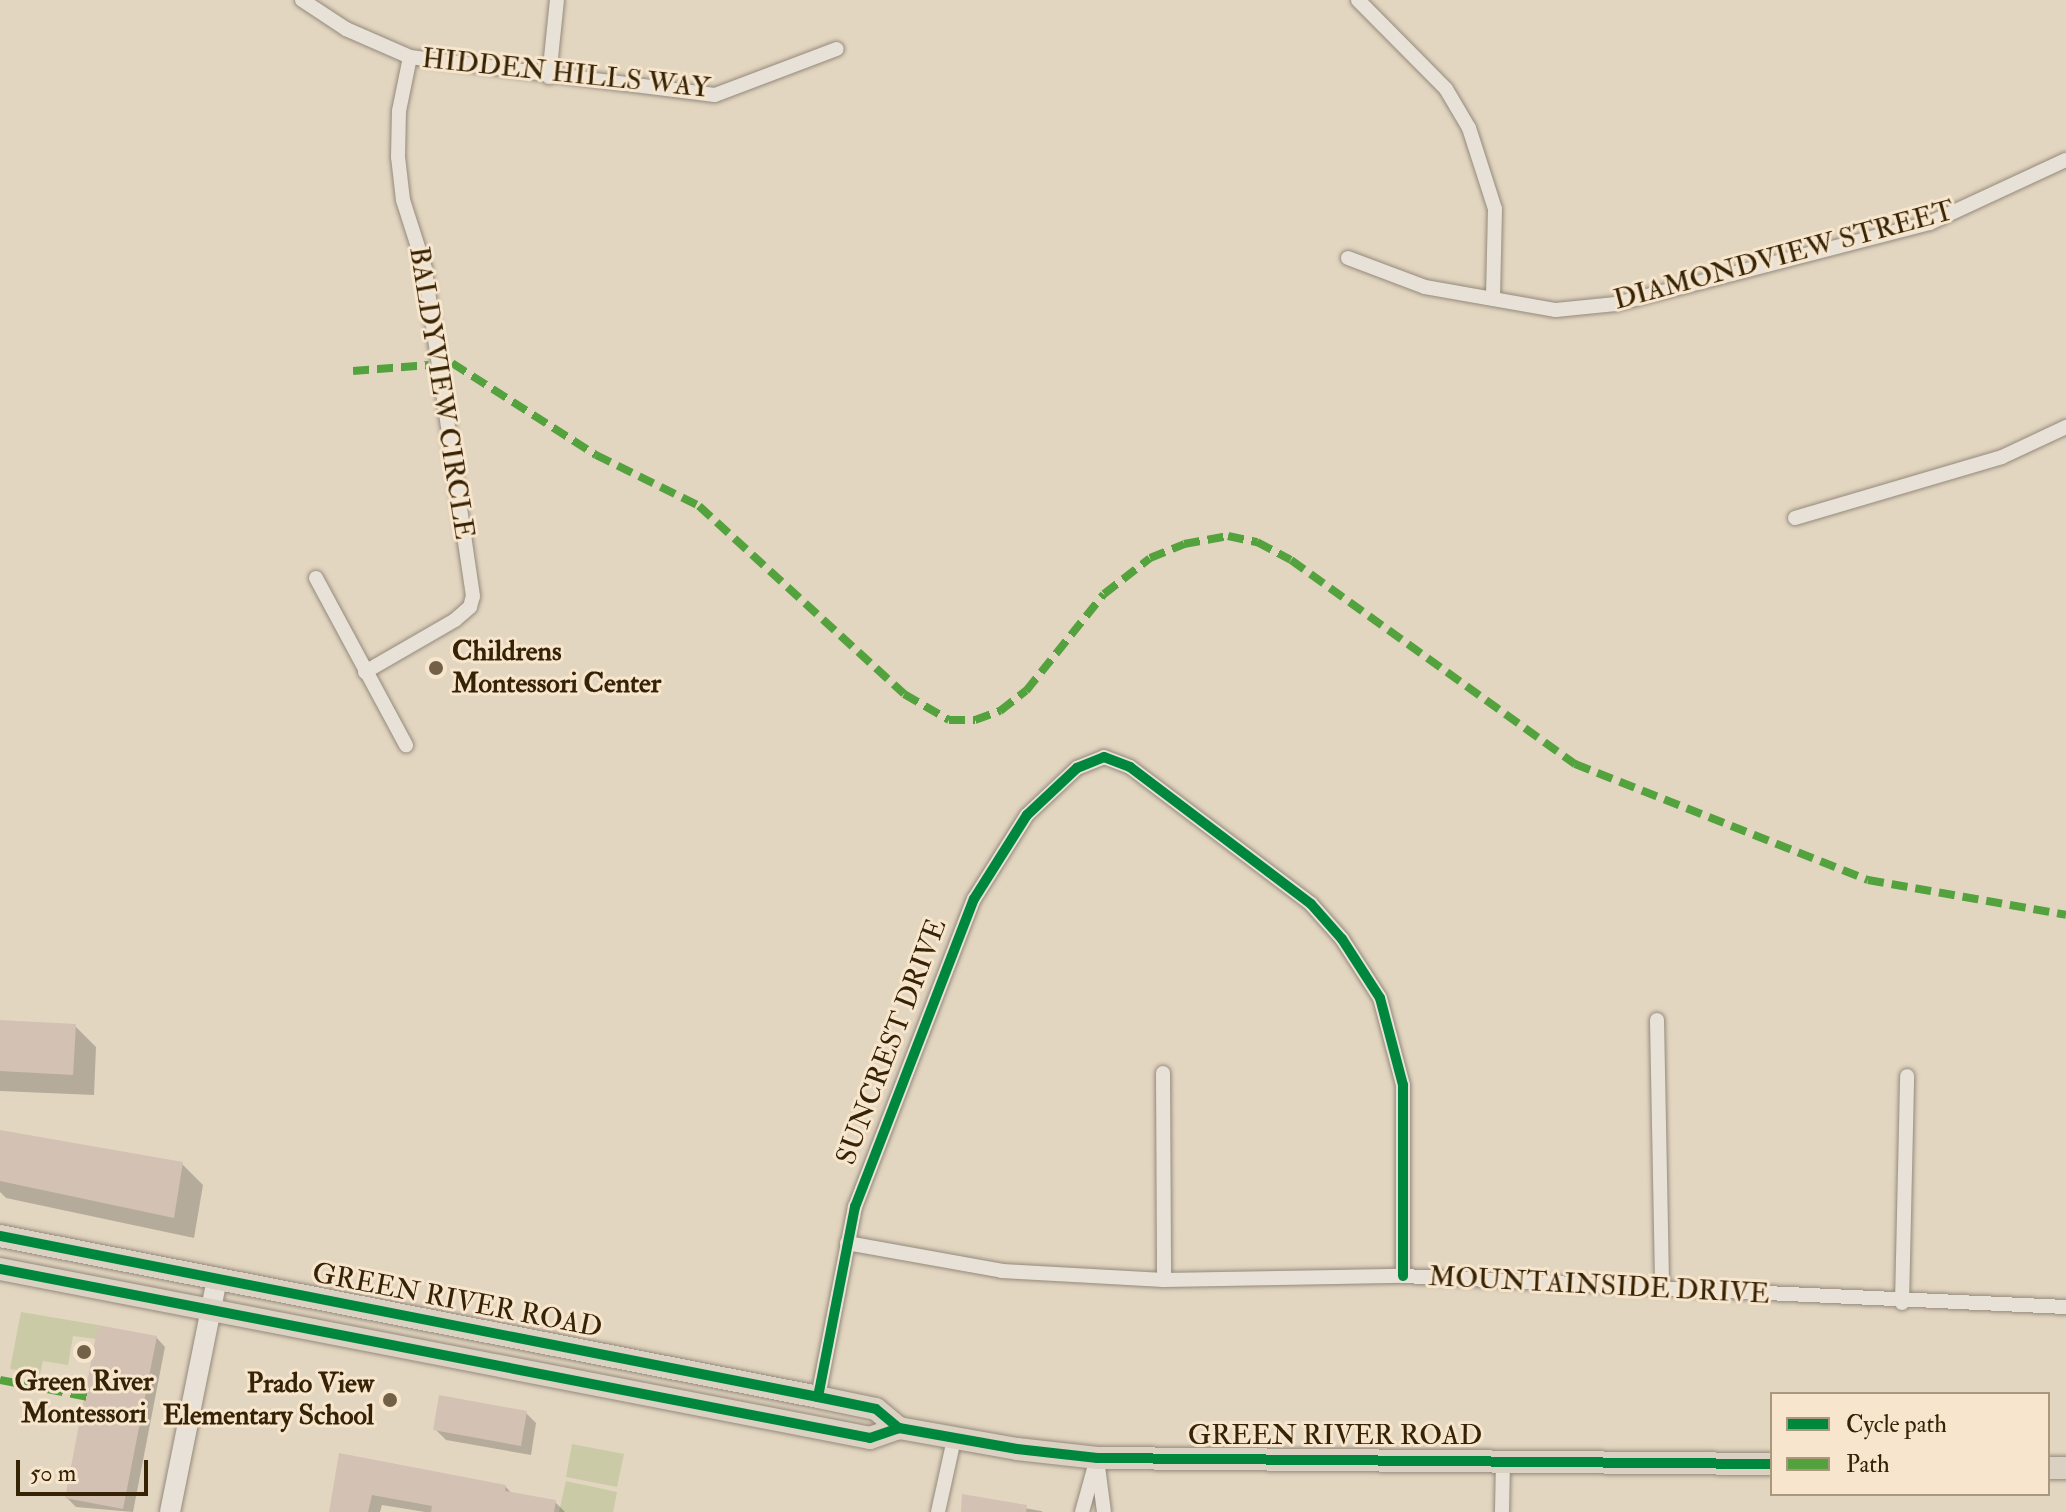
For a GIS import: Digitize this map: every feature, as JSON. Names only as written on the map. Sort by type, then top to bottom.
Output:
[{"type":"main road","name":"GREEN RIVER ROAD","points":[[0,1236],[876,1409],[899,1428],[954,1439],[1097,1458],[1770,1464]]},
{"type":"main road","name":"GREEN RIVER ROAD","points":[[0,1269],[870,1438],[899,1428]]},
{"type":"main road","points":[[499,1365],[529,1339]]},
{"type":"main road","points":[[767,1418],[818,1397]]},
{"type":"street","name":"HIDDEN HILLS WAY","points":[[302,0],[346,29],[410,57],[549,77],[715,95],[837,49]]},
{"type":"street","points":[[549,77],[557,0]]},
{"type":"street","points":[[1358,0],[1446,89],[1469,128],[1495,209],[1493,299]]},
{"type":"street","name":"BALDYVIEW CIRCLE","points":[[365,672],[455,620],[470,607],[473,596],[428,283],[400,171],[399,111],[410,57]]},
{"type":"street","name":"DIAMONDVIEW STREET","points":[[1348,258],[1425,287],[1556,310],[1616,304],[1930,223],[2066,160]]},
{"type":"street","points":[[1795,518],[2002,457],[2066,427]]},
{"type":"street","points":[[316,578],[406,745]]},
{"type":"street","name":"SUNCREST DRIVE","points":[[818,1397],[847,1243],[867,1172],[993,862],[1027,815],[1077,768],[1104,757],[1130,767],[1311,904],[1342,939],[1380,998],[1403,1085],[1403,1276]]},
{"type":"street","points":[[1657,1020],[1662,1289]]},
{"type":"street","points":[[1163,1073],[1164,1280]]},
{"type":"street","points":[[1902,1303],[1907,1076]]},
{"type":"street","name":"MOUNTAINSIDE DRIVE","points":[[847,1243],[1002,1271],[1164,1280],[1403,1276],[1902,1303],[2066,1307]]},
{"type":"street","points":[[170,1512],[217,1278]]},
{"type":"street","points":[[938,1512],[954,1439]]},
{"type":"street","points":[[1082,1512],[1097,1458]]},
{"type":"street","points":[[1097,1458],[1104,1512]]},
{"type":"street","points":[[1502,1512],[1503,1460]]},
{"type":"green space","points":[[21,1312],[98,1325],[96,1339],[73,1336],[68,1365],[43,1361],[40,1374],[10,1369]]},
{"type":"green space","points":[[572,1444],[624,1454],[617,1487],[566,1477]]},
{"type":"green space","points":[[566,1481],[617,1492],[613,1512],[559,1512]]},
{"type":"building","points":[[0,1020],[76,1024],[73,1075],[0,1071]]},
{"type":"building","points":[[0,1130],[183,1162],[174,1218],[0,1181]]},
{"type":"building","points":[[98,1325],[157,1336],[123,1509],[65,1498]]},
{"type":"building","points":[[439,1395],[527,1411],[521,1446],[433,1430]]},
{"type":"building","points":[[339,1453],[506,1485],[505,1491],[556,1500],[554,1512],[431,1512],[432,1506],[372,1495],[368,1512],[329,1512]]},
{"type":"building","points":[[962,1494],[1027,1505],[1026,1512],[961,1512]]},
{"type":"marked path","points":[[452,363],[596,455],[699,506],[904,694],[949,720],[975,720],[1000,711],[1026,691],[1104,594],[1150,558],[1184,544],[1228,536],[1257,542],[1291,560],[1575,764],[1868,880],[2066,915]]},
{"type":"marked path","points":[[353,371],[429,365]]},
{"type":"marked path","points":[[0,1380],[88,1397]]},
{"type":"cycle path","points":[[818,1397],[855,1207],[974,899],[1027,815],[1077,768],[1104,757],[1130,767],[1311,904],[1342,939],[1380,998],[1403,1085],[1403,1276]]},
{"type":"cycle path","points":[[0,1236],[876,1409],[899,1428],[1017,1449],[1097,1458],[1770,1464]]},
{"type":"cycle path","points":[[0,1269],[870,1438],[899,1428]]},
{"type":"place","name":"Childrens Montessori Center","points":[[436,668]]},
{"type":"place","name":"Green River Montessori","points":[[84,1352]]},
{"type":"place","name":"Prado View Elementary School","points":[[390,1400]]}]
